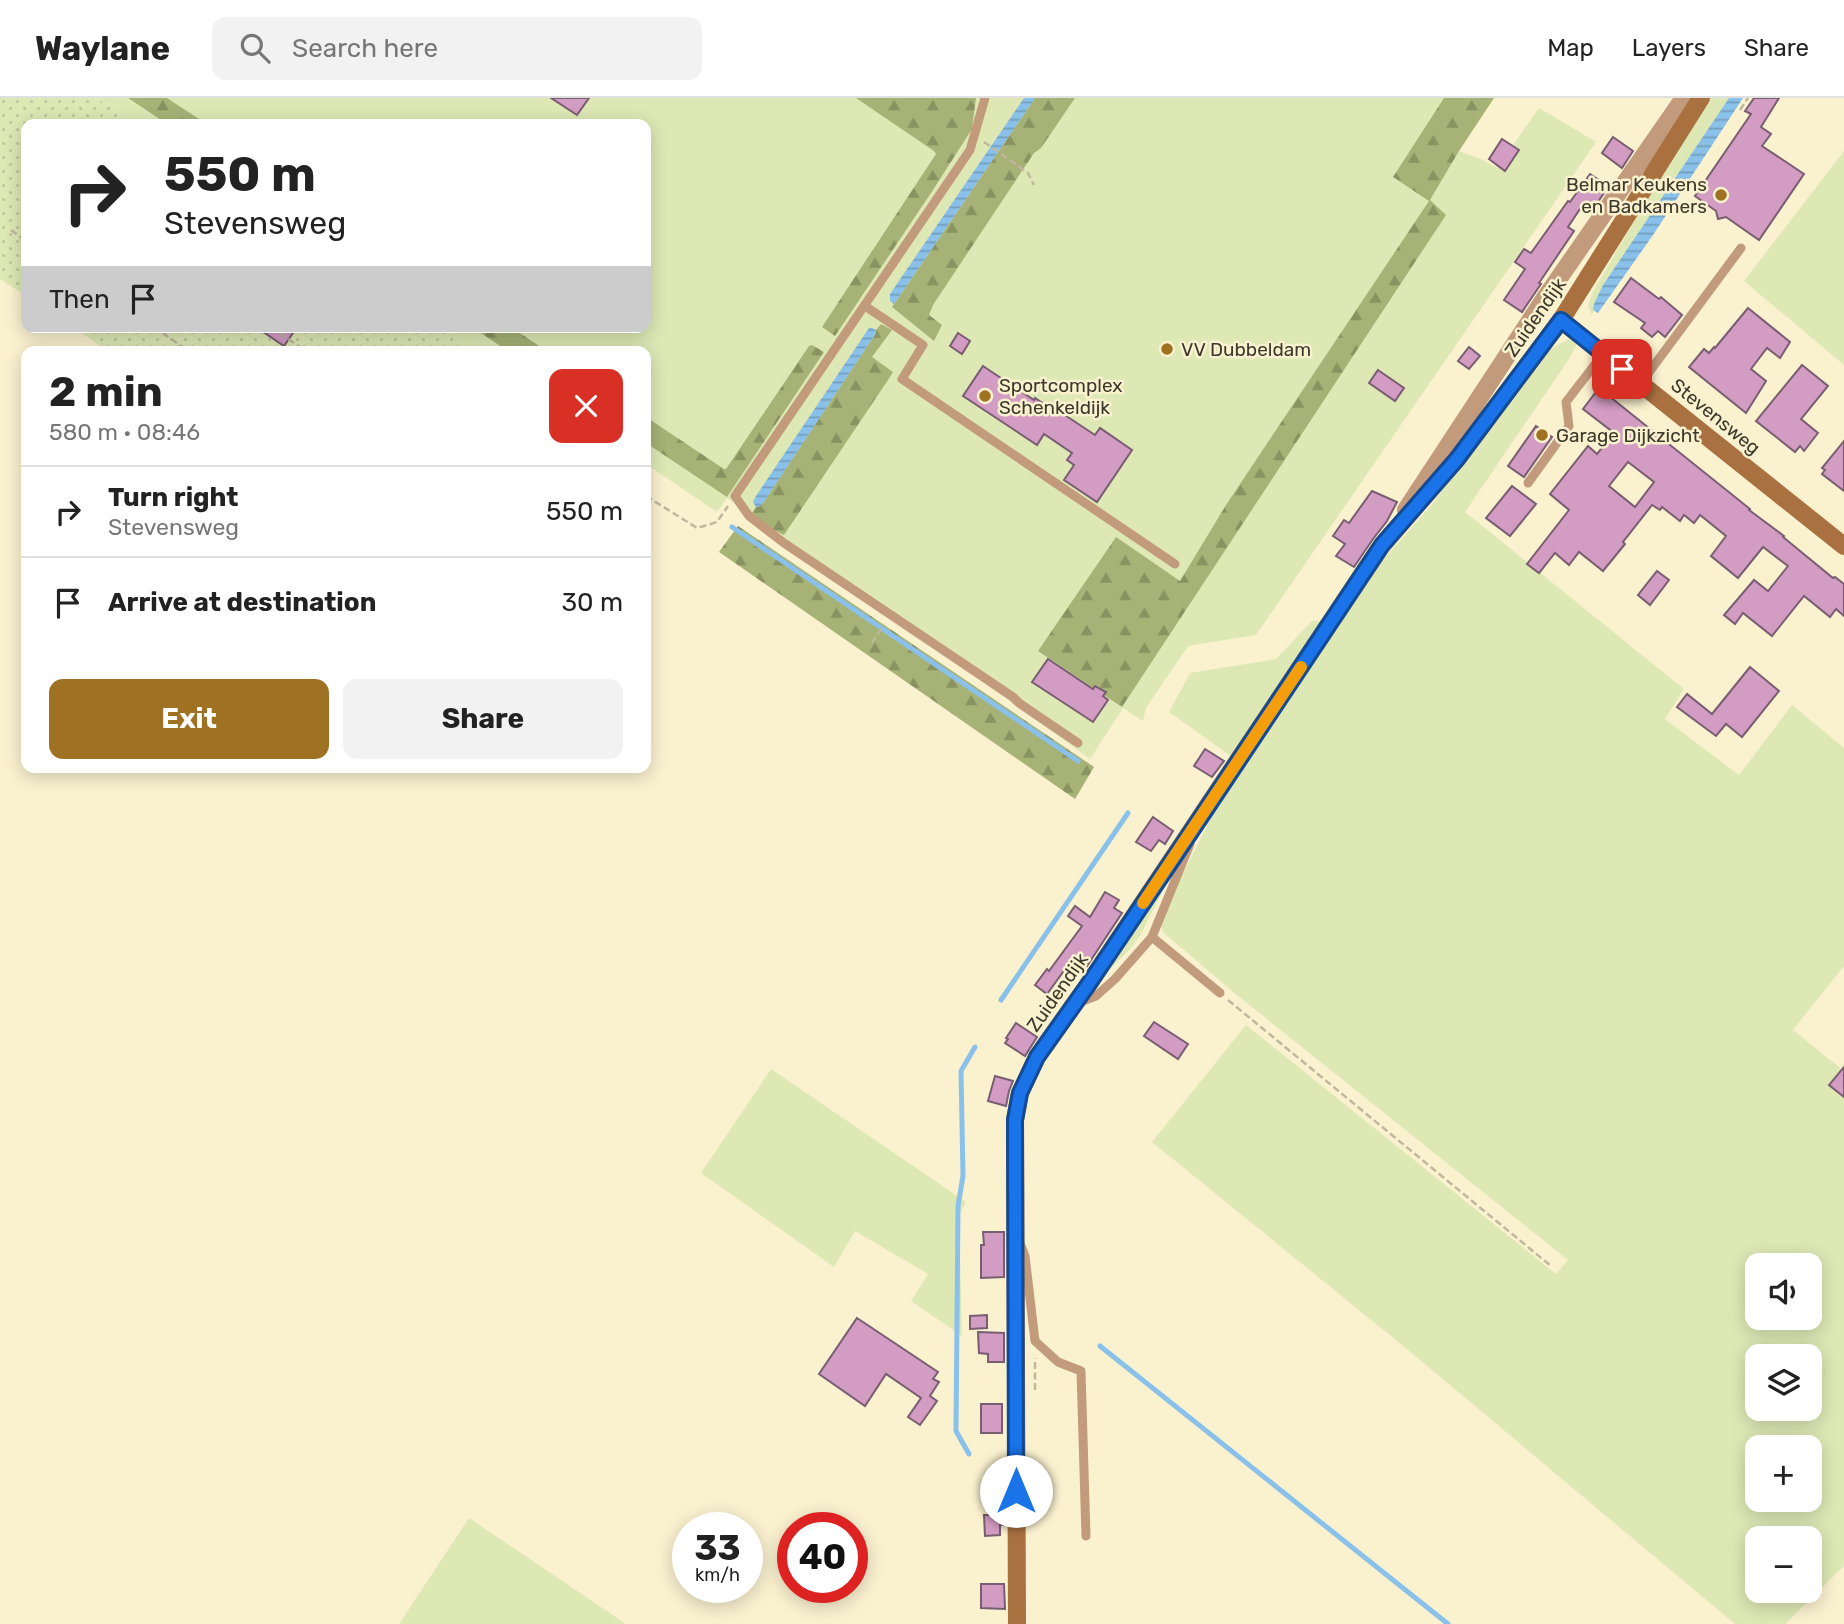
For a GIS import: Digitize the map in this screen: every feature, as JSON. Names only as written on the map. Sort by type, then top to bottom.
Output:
[{"type":"street","name":"Zuidendijk","points":[[1017,1624],[1014,1224],[1015,1120],[1020,1093],[1037,1057],[1202,817],[1543,301],[1684,98]]},
{"type":"street","name":"Zuidendijk","points":[[1382,545],[1457,459],[1561,320],[1701,98]]},
{"type":"street","name":"Stevensweg","points":[[1561,320],[1844,546]]},
{"type":"lane","points":[[985,98],[971,150],[734,496],[749,516],[784,543],[1078,743]]},
{"type":"lane","points":[[1641,383],[1741,248]]},
{"type":"lane","points":[[865,306],[923,345],[902,379],[1175,564]]},
{"type":"lane","points":[[1528,483],[1569,426],[1566,402],[1603,354]]},
{"type":"lane","points":[[1074,1004],[1096,996],[1152,937],[1202,817]]},
{"type":"lane","points":[[1152,937],[1220,993]]},
{"type":"lane","points":[[1014,1224],[1025,1256],[1035,1340],[1058,1362],[1081,1371],[1086,1536]]},
{"type":"path","points":[[1740,110],[1748,98]]},
{"type":"path","points":[[986,144],[1028,173],[1034,185]]},
{"type":"path","points":[[11,230],[21,237]]},
{"type":"path","points":[[163,333],[181,346]]},
{"type":"path","points":[[280,333],[298,346]]},
{"type":"path","points":[[651,499],[697,528],[717,522],[734,496]]},
{"type":"path","points":[[872,643],[891,615]]},
{"type":"path","points":[[1220,993],[1551,1266]]},
{"type":"green space","points":[[0,98],[96,98],[128,119],[21,119],[21,293],[0,279]]},
{"type":"green space","points":[[96,98],[128,98],[160,119],[128,119]]},
{"type":"green space","points":[[128,98],[167,98],[199,119],[160,119]]},
{"type":"green space","name":"Sportcomplex Schenkeldijk","points":[[167,98],[1468,98],[1432,197],[1459,151],[1497,168],[1539,108],[1596,142],[1256,635],[1188,646],[1146,708],[1143,721],[1123,708],[1090,759],[727,498],[717,512],[651,467],[651,446],[681,466],[651,444],[651,346],[516,346],[497,333],[651,333],[651,119],[199,119]]},
{"type":"green space","points":[[856,98],[976,98],[972,129],[835,336],[822,327],[936,154]]},
{"type":"green space","points":[[1035,98],[1075,98],[1041,148],[1034,153],[933,305],[929,315],[942,325],[934,341],[892,307]]},
{"type":"green space","points":[[1444,98],[1494,98],[1430,200],[1446,215],[1122,707],[1038,651],[1116,537],[1180,581],[1226,505],[1429,201],[1393,177]]},
{"type":"green space","points":[[1707,98],[1729,98],[1603,285],[1592,315],[1588,307],[1592,293]]},
{"type":"green space","points":[[1844,151],[1844,365],[1744,281]]},
{"type":"green space","points":[[881,324],[892,330],[872,357],[893,372],[784,535],[768,527],[752,513],[756,507],[761,506]]},
{"type":"green space","points":[[82,333],[449,333],[468,346],[100,346]]},
{"type":"green space","points":[[449,333],[481,333],[500,346],[468,346]]},
{"type":"green space","points":[[481,333],[520,333],[539,346],[500,346]]},
{"type":"green space","points":[[1570,338],[1578,342],[1465,512],[1684,689],[1665,719],[1739,775],[1792,705],[1844,748],[1844,966],[1793,1030],[1844,1071],[1844,1566],[1822,1588],[1822,1526],[1745,1526],[1745,1603],[1806,1603],[1785,1624],[1735,1624],[1408,1350],[1152,1142],[1246,1025],[1556,1274],[1568,1260],[1232,991],[1164,933],[1159,921],[1215,810],[1381,562],[1429,508],[1549,350]]},
{"type":"green space","points":[[809,346],[824,352],[727,497],[651,446],[651,420],[726,469]]},
{"type":"green space","points":[[738,526],[1094,767],[1075,799],[719,552]]},
{"type":"green space","points":[[1312,621],[1323,621],[1232,757],[1169,712],[1190,673],[1276,659]]},
{"type":"green space","points":[[1166,884],[1140,936],[1108,971]]},
{"type":"green space","points":[[771,1069],[966,1202],[959,1215],[962,1336],[911,1301],[928,1274],[855,1231],[834,1267],[701,1173]]},
{"type":"green space","points":[[469,1518],[626,1624],[399,1624]]},
{"type":"water","points":[[1024,98],[1035,98],[894,304],[890,301],[890,294]]},
{"type":"water","points":[[1729,98],[1743,98],[1598,313],[1593,310],[1603,285]]},
{"type":"water","points":[[869,328],[876,330],[876,333],[761,506],[756,507],[753,502],[756,496]]},
{"type":"building","points":[[551,98],[589,98],[577,115]]},
{"type":"building","points":[[1754,98],[1779,98],[1761,127],[1771,134],[1762,146],[1804,174],[1759,240],[1726,217],[1718,219],[1716,211],[1695,196],[1751,114],[1745,111]]},
{"type":"building","points":[[1613,137],[1633,151],[1622,168],[1602,153]]},
{"type":"building","points":[[1502,139],[1519,150],[1505,171],[1489,159]]},
{"type":"building","points":[[1590,174],[1599,180],[1595,187],[1604,193],[1591,212],[1582,206],[1568,227],[1574,231],[1522,312],[1504,300],[1525,269],[1515,262],[1524,249],[1531,253]]},
{"type":"building","points":[[1631,278],[1659,299],[1661,297],[1682,315],[1665,337],[1658,331],[1652,337],[1641,328],[1645,323],[1614,302]]},
{"type":"building","points":[[1748,308],[1790,342],[1780,358],[1767,348],[1751,369],[1766,381],[1746,413],[1689,367],[1704,349],[1709,353],[1715,348]]},
{"type":"building","points":[[265,333],[293,333],[284,346]]},
{"type":"building","points":[[958,333],[970,341],[962,354],[950,346]]},
{"type":"building","points":[[1469,347],[1480,356],[1469,369],[1458,361]]},
{"type":"building","points":[[1802,365],[1828,386],[1801,419],[1818,433],[1804,451],[1800,446],[1795,452],[1756,421]]},
{"type":"building","points":[[983,366],[1034,400],[1035,398],[1050,408],[1051,406],[1095,435],[1100,428],[1132,450],[1097,502],[1064,480],[1074,465],[1067,460],[1072,453],[1044,434],[1037,445],[963,396]]},
{"type":"building","points":[[1378,370],[1404,388],[1395,401],[1369,383]]},
{"type":"building","points":[[1599,388],[1833,578],[1844,584],[1844,616],[1836,609],[1830,617],[1804,596],[1772,636],[1743,613],[1735,624],[1724,615],[1754,580],[1768,591],[1788,566],[1763,547],[1738,578],[1711,556],[1726,536],[1700,515],[1694,523],[1684,515],[1680,521],[1662,507],[1660,510],[1652,505],[1603,571],[1579,552],[1569,565],[1555,553],[1539,573],[1527,564],[1569,510],[1550,494],[1588,446],[1597,454],[1614,433],[1583,409]],"holes":[[[1628,462],[1654,482],[1635,507],[1609,486]]]},
{"type":"building","points":[[1536,426],[1552,437],[1524,477],[1508,466]]},
{"type":"building","points":[[1844,441],[1844,491],[1822,474],[1825,470],[1822,468]]},
{"type":"building","points":[[1512,486],[1536,504],[1510,536],[1486,518]]},
{"type":"building","points":[[1372,491],[1397,502],[1387,521],[1354,567],[1336,556],[1345,544],[1333,536],[1344,520],[1349,523]]},
{"type":"building","points":[[1657,571],[1669,580],[1650,605],[1638,595]]},
{"type":"building","points":[[1048,659],[1093,689],[1095,686],[1106,692],[1103,696],[1108,700],[1093,722],[1032,682]]},
{"type":"building","points":[[1750,667],[1779,691],[1742,737],[1726,724],[1716,736],[1677,707],[1687,694],[1712,714]]},
{"type":"building","points":[[1205,749],[1224,761],[1212,777],[1194,766]]},
{"type":"building","points":[[1153,817],[1173,831],[1165,844],[1159,840],[1151,851],[1136,842]]},
{"type":"building","points":[[1105,892],[1119,900],[1114,908],[1122,913],[1087,966],[1078,959],[1073,966],[1069,964],[1047,994],[1035,985],[1047,969],[1049,971],[1082,926],[1068,916],[1075,906],[1090,917]]},
{"type":"building","points":[[1154,1022],[1188,1044],[1178,1059],[1144,1036]]},
{"type":"building","points":[[1016,1023],[1037,1037],[1025,1056],[1005,1043]]},
{"type":"building","points":[[1844,1067],[1844,1097],[1829,1085]]},
{"type":"building","points":[[995,1076],[1013,1081],[1006,1106],[988,1101]]},
{"type":"building","points":[[983,1232],[1004,1232],[1004,1277],[981,1278]]},
{"type":"building","points":[[987,1315],[987,1328],[970,1329],[970,1316]]},
{"type":"building","points":[[857,1318],[938,1372],[933,1379],[939,1382],[930,1396],[937,1401],[920,1425],[908,1417],[921,1398],[886,1374],[865,1406],[819,1374]]},
{"type":"building","points":[[978,1332],[1004,1333],[1004,1362],[988,1362],[988,1354],[979,1353]]},
{"type":"building","points":[[981,1404],[1002,1404],[1002,1433],[981,1433]]},
{"type":"building","points":[[990,1505],[1004,1505],[1004,1525],[1000,1525],[1000,1535],[985,1536],[984,1515],[990,1515]]},
{"type":"building","points":[[981,1584],[1004,1584],[1005,1609],[981,1608]]},
{"type":"waterway","points":[[732,527],[1078,761]]},
{"type":"waterway","points":[[1001,1000],[1128,813]]},
{"type":"waterway","points":[[969,1454],[956,1431],[958,1206],[963,1176],[961,1071],[975,1047]]},
{"type":"waterway","points":[[1100,1346],[1448,1624]]},
{"type":"slow traffic","points":[[1143,903],[1301,667]]},
{"type":"place","name":"Belmar Keukens en Badkamers","points":[[1721,195]]},
{"type":"place","name":"VV Dubbeldam","points":[[1167,349]]},
{"type":"place","name":"Sportcomplex Schenkeldijk","points":[[985,396]]},
{"type":"place","name":"Garage Dijkzicht","points":[[1542,435]]},
{"type":"route","points":[[1016,1491],[1015,1120],[1020,1093],[1037,1057],[1173,859],[1382,545],[1457,459],[1561,320],[1622,369]]}]
